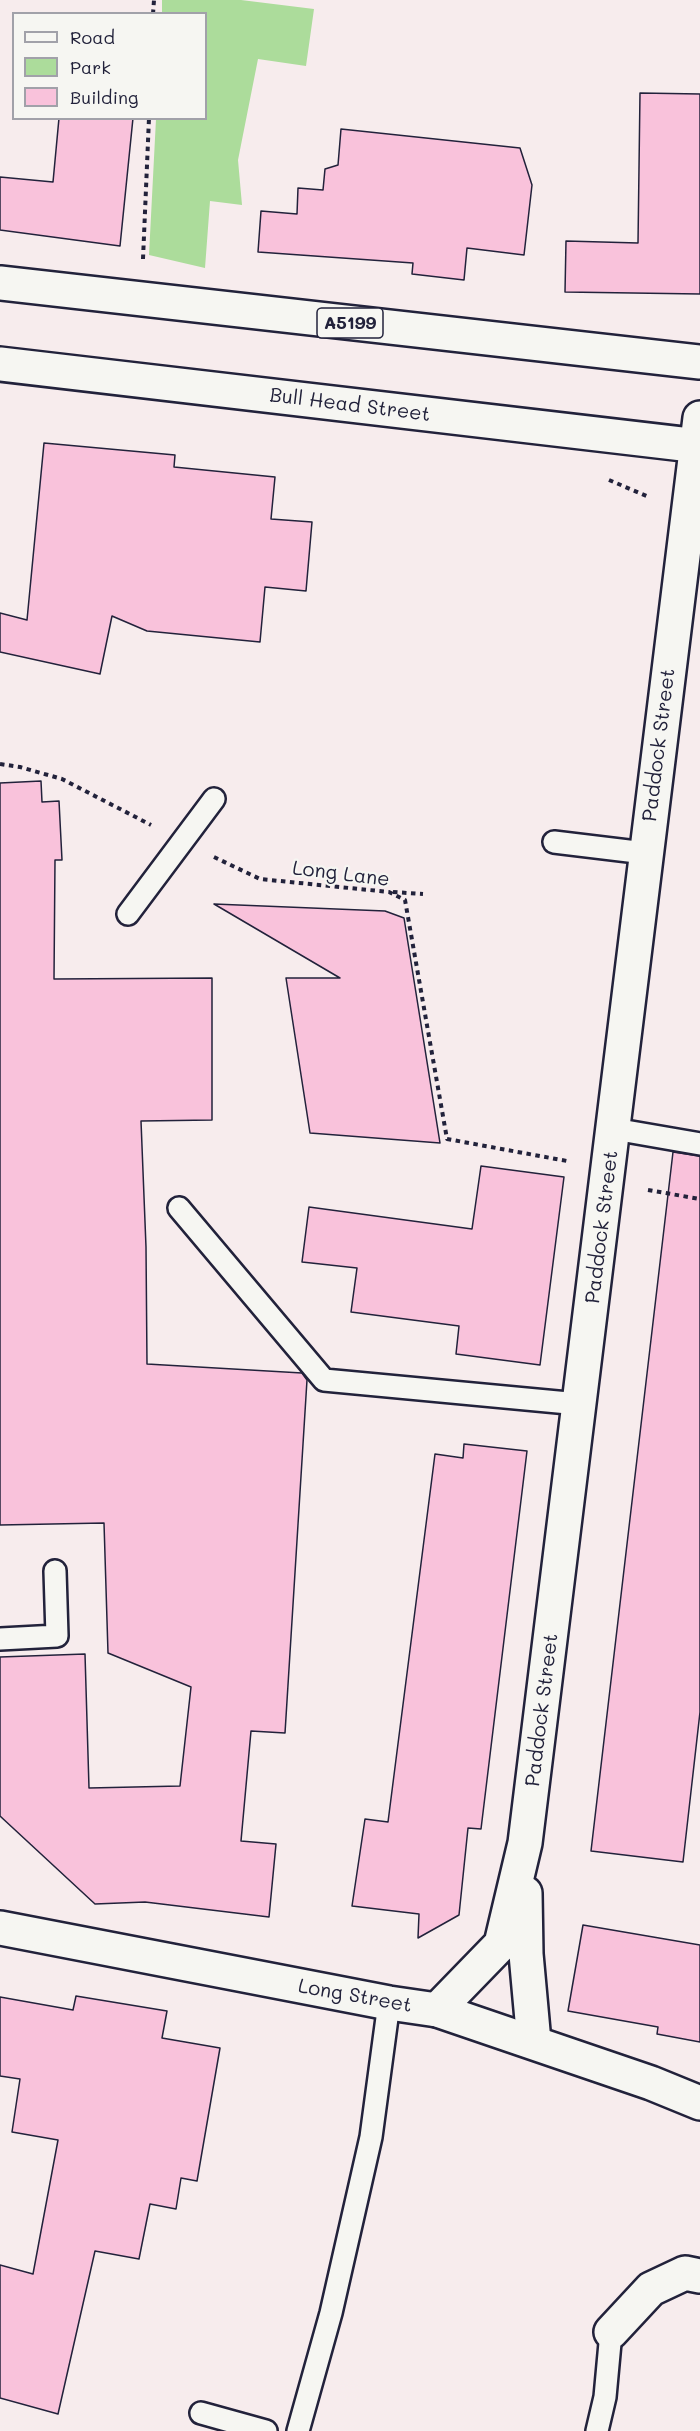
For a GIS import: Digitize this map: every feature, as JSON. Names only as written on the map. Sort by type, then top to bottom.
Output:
[{"type":"street","name":"A5199","points":[[0,283],[700,362]]},
{"type":"street","name":"Bull Head Street","points":[[0,364],[699,436]]},
{"type":"street","name":"Paddock Street","points":[[437,2010],[501,1944],[525,1843],[614,1129],[645,853],[699,436]]},
{"type":"street","points":[[525,1843],[526,1954],[534,2042]]},
{"type":"street","name":"Long Street","points":[[0,1928],[389,2003],[437,2010],[534,2042],[700,2103]]},
{"type":"street","points":[[611,2332],[651,2289],[685,2273],[700,2276]]},
{"type":"lane","points":[[128,914],[214,799]]},
{"type":"lane","points":[[554,842],[645,853]]},
{"type":"lane","points":[[614,1129],[700,1144]]},
{"type":"lane","points":[[179,1208],[324,1380],[579,1404]]},
{"type":"lane","points":[[0,1639],[57,1635],[55,1571]]},
{"type":"lane","points":[[298,2431],[331,2313],[371,2137],[389,2003]]},
{"type":"lane","points":[[597,2431],[605,2397],[611,2332]]},
{"type":"lane","points":[[201,2414],[266,2431]]},
{"type":"path","points":[[141,300],[149,120]]},
{"type":"path","name":"Long Lane","points":[[0,764],[62,779],[260,879],[390,892],[405,900],[447,1139],[700,1199]]},
{"type":"path","points":[[390,892],[423,894]]},
{"type":"green space","points":[[162,0],[241,0],[314,9],[306,66],[258,59],[238,160],[242,205],[210,201],[205,268],[149,255],[156,120],[207,120],[207,12],[162,12]]},
{"type":"building","points":[[640,93],[700,94],[700,294],[565,292],[566,241],[638,243]]},
{"type":"building","points":[[59,120],[133,120],[120,246],[0,230],[0,177],[53,182]]},
{"type":"building","points":[[341,129],[520,148],[532,185],[524,255],[467,248],[464,280],[412,274],[413,263],[258,252],[261,211],[297,214],[298,188],[323,190],[325,169],[338,165]]},
{"type":"building","points":[[44,443],[175,455],[174,467],[275,477],[271,519],[312,522],[306,591],[265,587],[260,642],[147,631],[112,616],[100,674],[0,652],[0,613],[27,620]]},
{"type":"building","points":[[41,781],[42,802],[59,801],[62,860],[55,860],[54,979],[212,978],[212,1120],[141,1121],[146,1247],[147,1364],[302,1373],[307,1380],[285,1733],[251,1731],[241,1841],[276,1844],[269,1917],[145,1902],[95,1904],[0,1816],[0,1657],[85,1654],[89,1788],[180,1786],[191,1687],[108,1653],[104,1523],[0,1525],[0,783]]},
{"type":"building","points":[[214,904],[385,911],[404,918],[440,1143],[310,1133],[286,978],[340,978]]},
{"type":"building","points":[[673,1152],[700,1156],[700,1712],[683,1862],[591,1851]]},
{"type":"building","points":[[481,1166],[564,1177],[540,1365],[456,1354],[459,1326],[351,1312],[357,1268],[302,1262],[309,1207],[472,1229]]},
{"type":"building","points":[[464,1444],[527,1451],[481,1829],[468,1828],[459,1915],[418,1938],[419,1914],[352,1906],[365,1819],[388,1822],[435,1454],[463,1458]]},
{"type":"building","points":[[583,1925],[700,1945],[700,2042],[657,2034],[658,2027],[568,2011]]},
{"type":"building","points":[[76,1996],[167,2011],[162,2038],[220,2048],[197,2181],[181,2178],[176,2209],[150,2204],[139,2259],[95,2251],[58,2414],[0,2398],[0,2265],[33,2274],[58,2140],[12,2132],[20,2079],[0,2076],[0,1997],[73,2010]]}]
